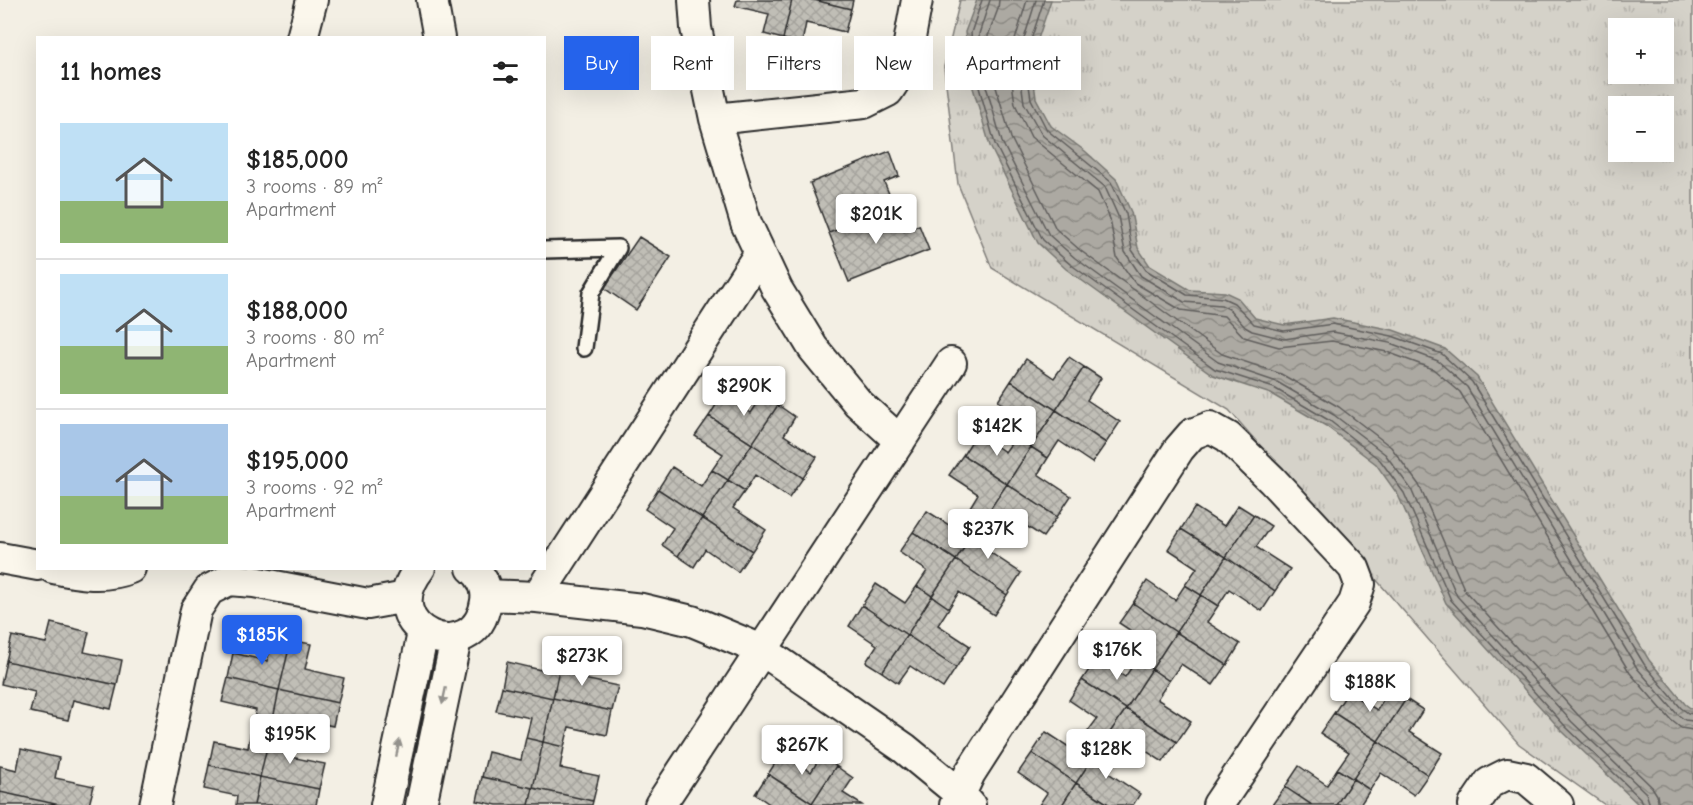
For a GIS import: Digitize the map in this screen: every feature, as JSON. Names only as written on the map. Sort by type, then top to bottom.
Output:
[{"type":"street","points":[[303,36],[312,0]]},
{"type":"street","points":[[432,0],[439,36]]},
{"type":"street","points":[[694,0],[696,28],[715,119],[746,223],[760,253],[777,289],[813,348],[858,403],[900,441]]},
{"type":"street","points":[[715,119],[864,103],[888,91],[905,65],[917,0]]},
{"type":"street","points":[[537,597],[760,253]]},
{"type":"street","points":[[660,805],[951,363]]},
{"type":"street","points":[[478,576],[537,597],[642,609],[692,621],[762,650],[904,748],[961,801],[970,773],[1179,449],[1192,434],[1210,427],[1228,437],[1272,480],[1354,568],[1360,584],[1354,603],[1218,805]]},
{"type":"street","points":[[0,558],[36,565]]},
{"type":"street","points":[[62,570],[80,574],[114,574],[125,570]]},
{"type":"street","points":[[418,570],[410,581],[406,597],[410,617],[423,633],[439,640],[456,639],[473,630],[485,614],[478,576]]},
{"type":"street","points":[[155,805],[196,610],[209,590],[229,580],[254,582],[368,604],[406,597]]},
{"type":"street","points":[[386,805],[423,633]]},
{"type":"street","points":[[421,805],[456,639]]},
{"type":"street","points":[[1474,805],[1489,783],[1507,774],[1526,778],[1558,805]]},
{"type":"lane","points":[[546,250],[618,248],[591,293],[584,348]]},
{"type":"green space","points":[[960,0],[1693,0],[1693,805],[1605,805],[1519,744],[1229,410],[992,268],[958,184],[947,90],[1081,90],[1081,36],[951,36]]},
{"type":"water","points":[[977,0],[1051,0],[1039,36],[965,36]]},
{"type":"water","points":[[974,90],[1035,90],[1036,98],[1051,126],[1085,151],[1116,179],[1131,212],[1138,248],[1150,266],[1190,290],[1225,292],[1238,298],[1255,318],[1284,325],[1333,318],[1393,330],[1445,349],[1477,377],[1649,660],[1685,704],[1693,710],[1693,805],[1639,805],[1562,731],[1446,603],[1398,495],[1376,464],[1326,426],[1271,394],[1213,375],[1066,269],[1038,243],[990,146]]},
{"type":"building","points":[[737,0],[792,0],[784,36],[764,34],[769,14],[735,6]]},
{"type":"building","points":[[792,0],[814,0],[851,9],[845,32],[806,23],[803,36],[784,36]]},
{"type":"building","points":[[814,0],[853,0],[851,9]]},
{"type":"building","points":[[890,151],[899,176],[884,182],[890,196],[876,201],[881,212],[829,233],[810,183]]},
{"type":"building","points":[[881,212],[885,223],[899,217],[904,231],[919,225],[929,250],[849,282],[829,233]]},
{"type":"building","points":[[639,237],[671,257],[636,310],[604,288]]},
{"type":"building","points":[[1069,357],[1084,367],[1056,410],[1011,381],[1026,359],[1054,378]]},
{"type":"building","points":[[1084,367],[1101,378],[1087,400],[1120,422],[1106,443],[1056,410]]},
{"type":"building","points":[[1011,381],[1056,410],[1031,447],[1016,437],[1027,420],[998,401]]},
{"type":"building","points":[[723,394],[751,413],[763,395],[778,405],[752,444],[709,416]]},
{"type":"building","points":[[778,405],[795,417],[784,435],[817,457],[803,478],[752,444]]},
{"type":"building","points":[[1056,410],[1106,443],[1092,463],[1059,441],[1048,458],[1031,447]]},
{"type":"building","points":[[709,416],[752,444],[728,480],[712,470],[723,454],[695,436]]},
{"type":"building","points":[[977,433],[1005,452],[1016,437],[1031,447],[1007,484],[963,455]]},
{"type":"building","points":[[752,444],[803,478],[789,498],[755,475],[745,491],[728,480]]},
{"type":"building","points":[[1031,447],[1048,458],[1038,474],[1071,496],[1057,517],[1007,484]]},
{"type":"building","points":[[963,455],[1007,484],[982,521],[967,512],[978,494],[949,475]]},
{"type":"building","points":[[672,467],[701,486],[712,470],[728,480],[702,518],[658,489]]},
{"type":"building","points":[[728,480],[745,491],[733,508],[766,530],[752,551],[702,518]]},
{"type":"building","points":[[1007,484],[1057,517],[1043,537],[1011,516],[1000,533],[982,521]]},
{"type":"building","points":[[658,489],[702,518],[678,556],[662,545],[673,528],[645,509]]},
{"type":"building","points":[[1238,505],[1254,515],[1226,557],[1181,529],[1195,507],[1224,526]]},
{"type":"building","points":[[927,511],[955,529],[967,512],[982,521],[956,560],[913,532]]},
{"type":"building","points":[[1254,515],[1271,526],[1256,547],[1290,569],[1275,591],[1226,557]]},
{"type":"building","points":[[702,518],[752,551],[738,572],[705,549],[694,567],[678,556]]},
{"type":"building","points":[[982,521],[1000,533],[988,551],[1021,573],[1007,595],[956,560]]},
{"type":"building","points":[[1181,529],[1226,557],[1201,595],[1185,585],[1197,568],[1168,549]]},
{"type":"building","points":[[913,532],[956,560],[932,596],[917,586],[927,571],[899,552]]},
{"type":"building","points":[[1226,557],[1275,591],[1262,611],[1229,589],[1218,606],[1201,595]]},
{"type":"building","points":[[956,560],[1007,595],[994,615],[959,592],[949,608],[932,596]]},
{"type":"building","points":[[1147,581],[1175,600],[1185,585],[1201,595],[1176,632],[1133,603]]},
{"type":"building","points":[[876,584],[905,603],[917,586],[932,596],[907,635],[862,605]]},
{"type":"building","points":[[1201,595],[1218,606],[1207,622],[1240,644],[1227,665],[1176,632]]},
{"type":"building","points":[[932,596],[949,608],[938,625],[970,646],[956,668],[907,635]]},
{"type":"building","points":[[1133,603],[1176,632],[1152,669],[1137,659],[1148,642],[1119,623]]},
{"type":"building","points":[[862,605],[907,635],[882,672],[866,662],[877,645],[849,626]]},
{"type":"building","points":[[51,623],[89,632],[84,652],[122,660],[117,685],[6,661],[12,636],[46,643]]},
{"type":"building","points":[[1176,632],[1227,665],[1213,685],[1181,664],[1169,681],[1152,669]]},
{"type":"building","points":[[907,635],[956,668],[943,688],[910,666],[898,683],[882,672]]},
{"type":"building","points":[[273,636],[291,640],[279,690],[228,678],[233,653],[267,661]]},
{"type":"building","points":[[291,640],[311,644],[305,669],[344,678],[338,703],[279,690]]},
{"type":"building","points":[[545,652],[562,656],[553,698],[502,687],[507,662],[541,670]]},
{"type":"building","points":[[562,656],[583,660],[579,678],[618,686],[612,711],[553,698]]},
{"type":"building","points":[[1097,658],[1125,677],[1137,659],[1152,669],[1126,709],[1082,680]]},
{"type":"building","points":[[6,661],[117,685],[111,709],[73,700],[68,720],[30,712],[35,692],[1,684]]},
{"type":"building","points":[[1152,669],[1169,681],[1157,699],[1191,721],[1177,742],[1126,709]]},
{"type":"building","points":[[228,678],[279,690],[270,734],[251,730],[256,710],[222,702]]},
{"type":"building","points":[[1082,680],[1126,709],[1102,744],[1086,734],[1097,719],[1069,700]]},
{"type":"building","points":[[502,687],[553,698],[543,742],[526,738],[531,718],[496,711]]},
{"type":"building","points":[[1390,689],[1406,699],[1378,741],[1334,713],[1348,692],[1377,710]]},
{"type":"building","points":[[279,690],[338,703],[333,726],[294,718],[290,738],[270,734]]},
{"type":"building","points":[[553,698],[612,711],[607,735],[569,727],[564,747],[543,742]]},
{"type":"building","points":[[1406,699],[1423,710],[1409,732],[1442,753],[1428,775],[1378,741]]},
{"type":"building","points":[[1126,709],[1177,742],[1163,762],[1129,740],[1119,755],[1102,744]]},
{"type":"building","points":[[1334,713],[1378,741],[1353,779],[1337,769],[1349,752],[1320,733]]},
{"type":"building","points":[[251,730],[270,734],[260,777],[209,765],[214,741],[248,748]]},
{"type":"building","points":[[1046,732],[1075,751],[1086,734],[1102,744],[1076,783],[1032,753]]},
{"type":"building","points":[[270,734],[290,738],[286,756],[325,764],[319,789],[260,777]]},
{"type":"building","points":[[526,738],[543,742],[533,788],[482,777],[488,752],[521,760]]},
{"type":"building","points":[[1378,741],[1428,775],[1414,795],[1381,773],[1370,790],[1353,779]]},
{"type":"building","points":[[543,742],[564,747],[560,768],[599,776],[593,801],[533,788]]},
{"type":"building","points":[[1102,744],[1119,755],[1107,772],[1140,794],[1133,805],[1110,805],[1076,783]]},
{"type":"building","points":[[21,749],[59,758],[55,778],[94,786],[89,805],[60,805],[0,792],[0,766],[17,770]]},
{"type":"building","points":[[782,753],[811,772],[821,756],[836,766],[812,803],[768,774]]},
{"type":"building","points":[[1032,753],[1076,783],[1062,805],[1039,805],[1047,793],[1018,773]]},
{"type":"building","points":[[209,765],[260,777],[254,805],[236,805],[237,796],[204,789]]},
{"type":"building","points":[[836,766],[853,778],[843,793],[862,805],[815,805],[812,803]]},
{"type":"building","points":[[1299,766],[1327,785],[1337,769],[1353,779],[1336,805],[1312,805],[1285,787]]},
{"type":"building","points":[[768,774],[812,803],[811,805],[771,805],[755,794]]},
{"type":"building","points":[[260,777],[319,789],[316,805],[254,805]]},
{"type":"building","points":[[482,777],[533,788],[529,805],[497,805],[477,801]]},
{"type":"building","points":[[1353,779],[1370,790],[1360,805],[1336,805]]},
{"type":"building","points":[[1076,783],[1110,805],[1062,805]]},
{"type":"building","points":[[1285,787],[1312,805],[1272,805]]},
{"type":"building","points":[[533,788],[593,801],[592,805],[529,805]]},
{"type":"building","points":[[0,792],[60,805],[0,805]]}]
